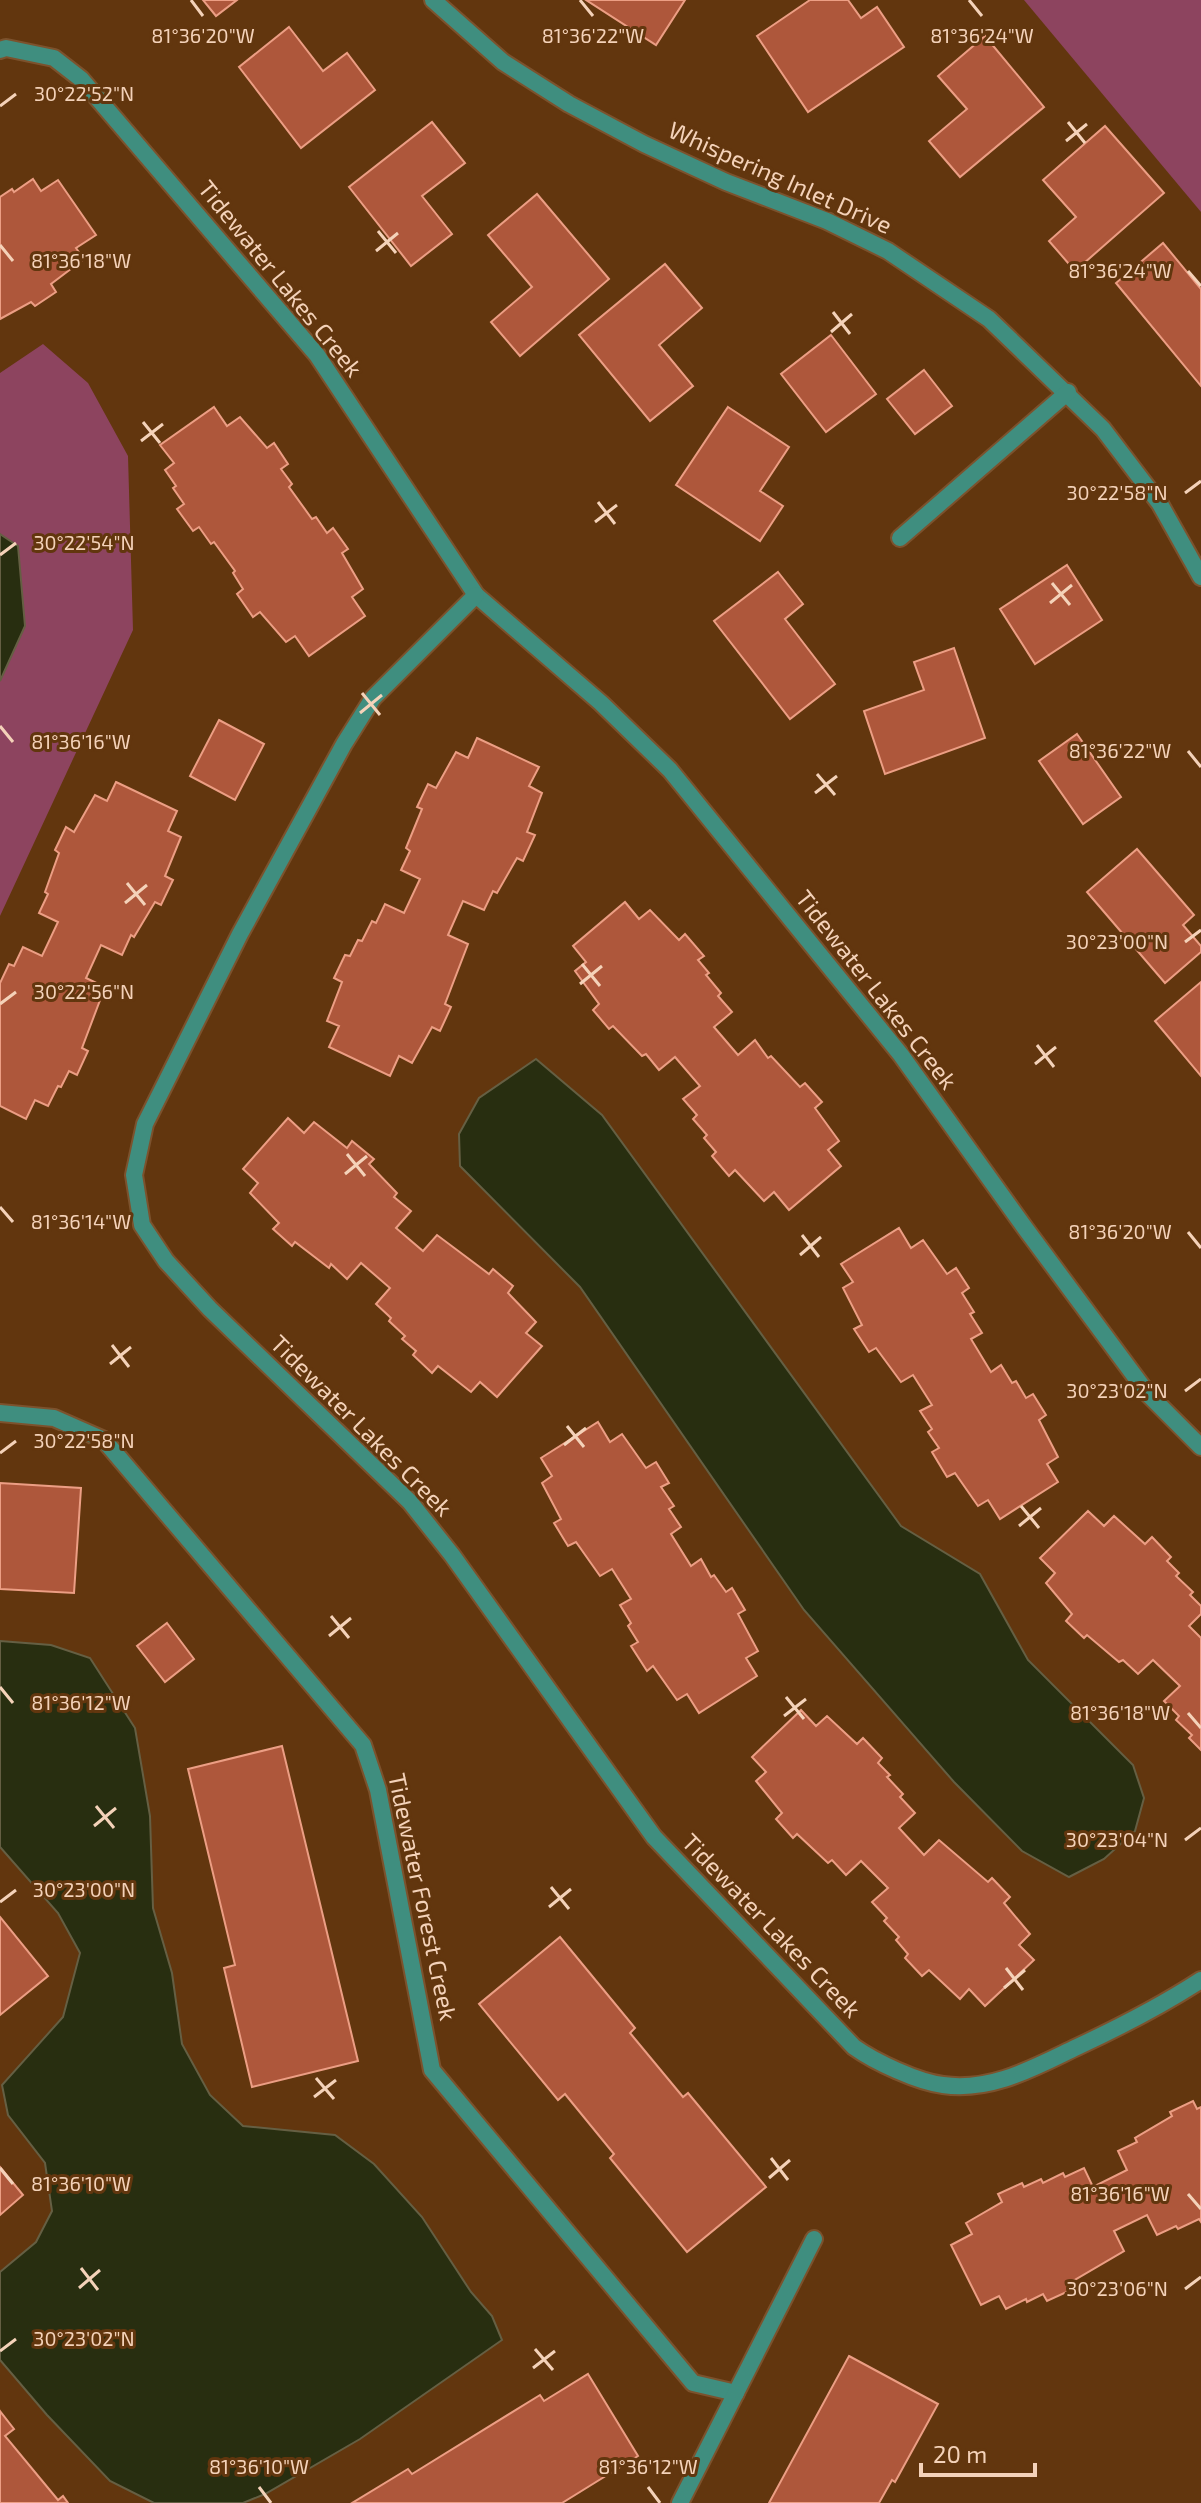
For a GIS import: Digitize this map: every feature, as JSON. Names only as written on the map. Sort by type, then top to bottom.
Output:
[{"type":"street","name":"Whispering Inlet Drive","points":[[433,0],[503,62],[569,104],[644,144],[726,182],[827,221],[888,251],[989,319],[1103,429],[1160,504],[1201,577]]},
{"type":"street","name":"Tidewater Lakes Creek","points":[[0,50],[6,48],[54,58],[81,79],[317,355],[476,595],[601,703],[670,770],[901,1055],[1148,1394],[1201,1447]]},
{"type":"street","points":[[900,538],[1068,392]]},
{"type":"street","name":"Tidewater Lakes Creek","points":[[476,595],[373,698],[344,744],[240,934],[145,1124],[134,1175],[142,1225],[166,1261],[210,1309],[410,1502],[452,1555],[654,1837],[854,2047],[873,2061],[942,2085],[980,2085],[1017,2076],[1148,2014],[1201,1980]]},
{"type":"street","name":"Tidewater Forest Creek","points":[[0,1413],[54,1418],[104,1440],[363,1745],[378,1790],[432,2070],[693,2383],[736,2393]]},
{"type":"street","points":[[680,2503],[814,2239]]},
{"type":"shaded area","points":[[1024,0],[1201,0],[1201,212]]},
{"type":"shaded area","points":[[43,344],[88,383],[128,456],[133,630],[0,916],[0,681],[25,626],[18,547],[0,534],[0,373]]},
{"type":"shaded area","points":[[0,534],[18,546],[25,626],[0,681]]},
{"type":"shaded area","points":[[536,1059],[602,1115],[901,1526],[980,1574],[1028,1660],[1133,1765],[1144,1798],[1135,1831],[1104,1859],[1069,1877],[1022,1851],[954,1782],[804,1610],[580,1287],[460,1166],[459,1134],[479,1098]]},
{"type":"shaded area","points":[[0,1641],[51,1645],[90,1658],[135,1728],[150,1816],[153,1908],[172,1973],[182,2044],[210,2095],[243,2126],[335,2135],[374,2164],[422,2217],[471,2292],[492,2316],[502,2340],[360,2439],[265,2494],[243,2503],[154,2503],[110,2481],[0,2360],[0,2272],[36,2242],[52,2211],[45,2163],[8,2115],[2,2085],[63,2017],[80,1953],[58,1913],[0,1847]]},
{"type":"building","points":[[203,0],[237,0],[216,16]]},
{"type":"building","points":[[586,0],[685,0],[656,45]]},
{"type":"building","points":[[810,0],[848,0],[861,18],[877,7],[904,47],[808,112],[757,36]]},
{"type":"building","points":[[289,27],[323,71],[347,53],[375,90],[301,148],[239,67]]},
{"type":"building","points":[[985,36],[1044,107],[960,177],[929,141],[967,109],[938,76]]},
{"type":"building","points":[[432,122],[465,163],[422,196],[452,234],[411,266],[349,187]]},
{"type":"building","points":[[1105,126],[1164,193],[1075,271],[1049,241],[1076,217],[1043,180]]},
{"type":"building","points":[[33,179],[41,191],[58,180],[96,235],[76,248],[84,259],[51,284],[56,292],[35,306],[31,302],[0,319],[0,197]]},
{"type":"building","points":[[537,194],[609,279],[520,356],[491,322],[532,287],[488,235]]},
{"type":"building","points":[[1163,243],[1201,289],[1201,386],[1116,283]]},
{"type":"building","points":[[665,264],[702,308],[659,345],[693,386],[650,421],[579,335]]},
{"type":"building","points":[[831,335],[876,394],[826,432],[781,374]]},
{"type":"building","points":[[924,370],[952,406],[915,434],[887,399]]},
{"type":"building","points":[[214,407],[227,426],[240,417],[267,448],[274,443],[288,464],[281,469],[292,484],[289,487],[312,519],[316,517],[327,533],[333,528],[348,549],[342,553],[363,589],[352,597],[365,616],[309,656],[295,636],[286,642],[260,612],[253,617],[237,594],[243,589],[233,573],[235,571],[214,542],[211,544],[199,527],[193,531],[177,509],[184,504],[165,470],[174,463],[160,445]]},
{"type":"building","points":[[728,407],[789,447],[760,491],[783,506],[760,541],[676,485]]},
{"type":"building","points":[[1067,565],[1102,620],[1035,664],[1000,609]]},
{"type":"building","points":[[778,572],[803,604],[785,619],[835,684],[790,719],[714,621]]},
{"type":"building","points":[[954,648],[985,738],[885,774],[864,711],[924,690],[914,662]]},
{"type":"building","points":[[219,720],[264,744],[235,800],[190,776]]},
{"type":"building","points":[[1077,734],[1121,797],[1083,824],[1039,761]]},
{"type":"building","points":[[477,738],[539,767],[529,786],[542,793],[527,832],[535,835],[523,861],[517,858],[497,893],[493,891],[484,910],[463,901],[448,935],[468,944],[445,1004],[451,1007],[440,1031],[432,1027],[412,1063],[399,1056],[390,1076],[329,1047],[339,1026],[327,1021],[342,982],[334,978],[345,955],[350,956],[358,940],[362,941],[385,904],[404,913],[420,879],[401,870],[410,851],[406,848],[422,809],[417,807],[428,784],[436,788],[456,752],[468,758]]},
{"type":"building","points":[[116,782],[177,811],[168,831],[181,837],[165,876],[173,880],[161,905],[155,902],[134,937],[131,935],[122,955],[101,945],[86,978],[105,987],[82,1048],[88,1051],[77,1075],[69,1071],[48,1106],[35,1100],[26,1119],[0,1106],[0,983],[9,964],[14,966],[23,947],[42,956],[58,922],[39,913],[48,894],[45,892],[59,853],[55,850],[66,827],[74,832],[95,795],[107,801]]},
{"type":"building","points":[[1137,849],[1194,915],[1183,925],[1201,946],[1201,952],[1165,983],[1087,892]]},
{"type":"building","points":[[625,902],[639,919],[650,910],[679,940],[685,934],[704,956],[698,960],[721,993],[718,996],[732,1012],[714,1027],[738,1055],[755,1040],[768,1058],[771,1056],[800,1087],[805,1083],[822,1102],[815,1108],[839,1141],[828,1150],[841,1166],[789,1210],[774,1192],[764,1201],[735,1170],[729,1176],[712,1156],[716,1152],[693,1119],[697,1115],[683,1099],[700,1086],[675,1057],[659,1070],[646,1054],[642,1056],[613,1026],[609,1029],[593,1010],[599,1004],[575,971],[586,962],[573,946]]},
{"type":"building","points":[[1201,982],[1201,1076],[1155,1021]]},
{"type":"building","points":[[288,1118],[304,1133],[314,1122],[347,1148],[352,1141],[374,1159],[369,1164],[397,1193],[394,1197],[411,1211],[396,1228],[423,1251],[437,1235],[489,1274],[493,1269],[513,1286],[508,1293],[536,1322],[526,1333],[542,1346],[497,1397],[480,1382],[471,1392],[438,1366],[432,1373],[413,1355],[416,1351],[402,1339],[405,1336],[376,1304],[390,1288],[361,1263],[347,1279],[331,1264],[329,1268],[295,1242],[292,1246],[273,1229],[279,1223],[250,1193],[258,1183],[243,1169]]},
{"type":"building","points":[[899,1228],[911,1248],[923,1240],[947,1274],[956,1268],[969,1288],[962,1293],[982,1333],[971,1339],[991,1372],[1001,1365],[1026,1398],[1033,1394],[1046,1415],[1039,1420],[1058,1457],[1047,1464],[1058,1482],[1000,1519],[988,1500],[978,1506],[955,1473],[947,1477],[932,1452],[939,1448],[928,1432],[932,1429],[920,1411],[932,1405],[913,1375],[901,1382],[876,1348],[869,1352],[854,1329],[862,1325],[843,1288],[853,1282],[841,1264]]},
{"type":"building","points":[[598,1422],[610,1442],[622,1434],[646,1468],[656,1462],[669,1483],[661,1487],[674,1506],[669,1509],[681,1527],[671,1534],[691,1566],[701,1559],[711,1577],[714,1575],[726,1592],[732,1588],[745,1610],[738,1614],[758,1651],[746,1658],[757,1676],[699,1713],[687,1694],[677,1700],[653,1666],[647,1671],[631,1646],[638,1642],[620,1605],[631,1599],[612,1569],[600,1576],[576,1542],[568,1546],[554,1523],[561,1519],[542,1483],[552,1476],[541,1458]]},
{"type":"building","points":[[0,1483],[81,1488],[74,1593],[0,1589]]},
{"type":"building","points":[[1088,1511],[1104,1526],[1114,1516],[1145,1544],[1152,1537],[1171,1557],[1167,1561],[1179,1573],[1176,1576],[1193,1592],[1190,1595],[1201,1606],[1201,1614],[1189,1626],[1201,1638],[1201,1750],[1189,1738],[1192,1735],[1176,1720],[1179,1716],[1164,1701],[1180,1686],[1153,1660],[1138,1674],[1087,1635],[1084,1638],[1066,1621],[1072,1614],[1046,1583],[1055,1573],[1040,1558]]},
{"type":"building","points":[[167,1623],[194,1659],[165,1682],[137,1646]]},
{"type":"building","points":[[801,1710],[816,1726],[827,1716],[857,1744],[863,1738],[882,1758],[878,1763],[903,1794],[900,1797],[915,1813],[899,1828],[924,1855],[939,1840],[988,1882],[992,1878],[1010,1897],[1004,1903],[1030,1934],[1019,1945],[1034,1960],[985,2006],[969,1989],[960,1999],[929,1970],[922,1976],[905,1958],[908,1954],[896,1940],[899,1937],[872,1902],[888,1888],[861,1861],[846,1875],[832,1860],[828,1863],[797,1834],[793,1838],[776,1819],[782,1813],[756,1781],[766,1772],[752,1757]]},
{"type":"building","points":[[282,1746],[358,2061],[252,2087],[224,1968],[235,1965],[188,1769]]},
{"type":"building","points":[[0,1917],[48,1976],[0,2015]]},
{"type":"building","points":[[560,1937],[635,2028],[630,2033],[683,2097],[688,2093],[766,2187],[687,2252],[610,2158],[614,2154],[565,2094],[558,2100],[479,2004]]},
{"type":"building","points":[[1193,2101],[1197,2109],[1201,2107],[1201,2222],[1199,2219],[1157,2235],[1147,2215],[1114,2231],[1124,2251],[1068,2284],[1071,2290],[1047,2301],[1043,2294],[1006,2309],[999,2296],[981,2305],[951,2245],[972,2234],[966,2223],[1002,2202],[998,2194],[1022,2183],[1024,2187],[1041,2179],[1043,2183],[1063,2173],[1065,2177],[1084,2168],[1093,2187],[1127,2170],[1118,2151],[1137,2142],[1135,2138],[1172,2116],[1170,2112]]},
{"type":"building","points":[[0,2167],[23,2195],[0,2215]]},
{"type":"building","points":[[849,2356],[938,2404],[895,2482],[892,2480],[879,2503],[769,2503]]},
{"type":"building","points":[[588,2374],[638,2456],[562,2503],[352,2503],[408,2469],[412,2474],[540,2395],[544,2401]]},
{"type":"building","points":[[0,2411],[14,2429],[5,2436],[58,2500],[63,2496],[68,2503],[0,2503]]}]
